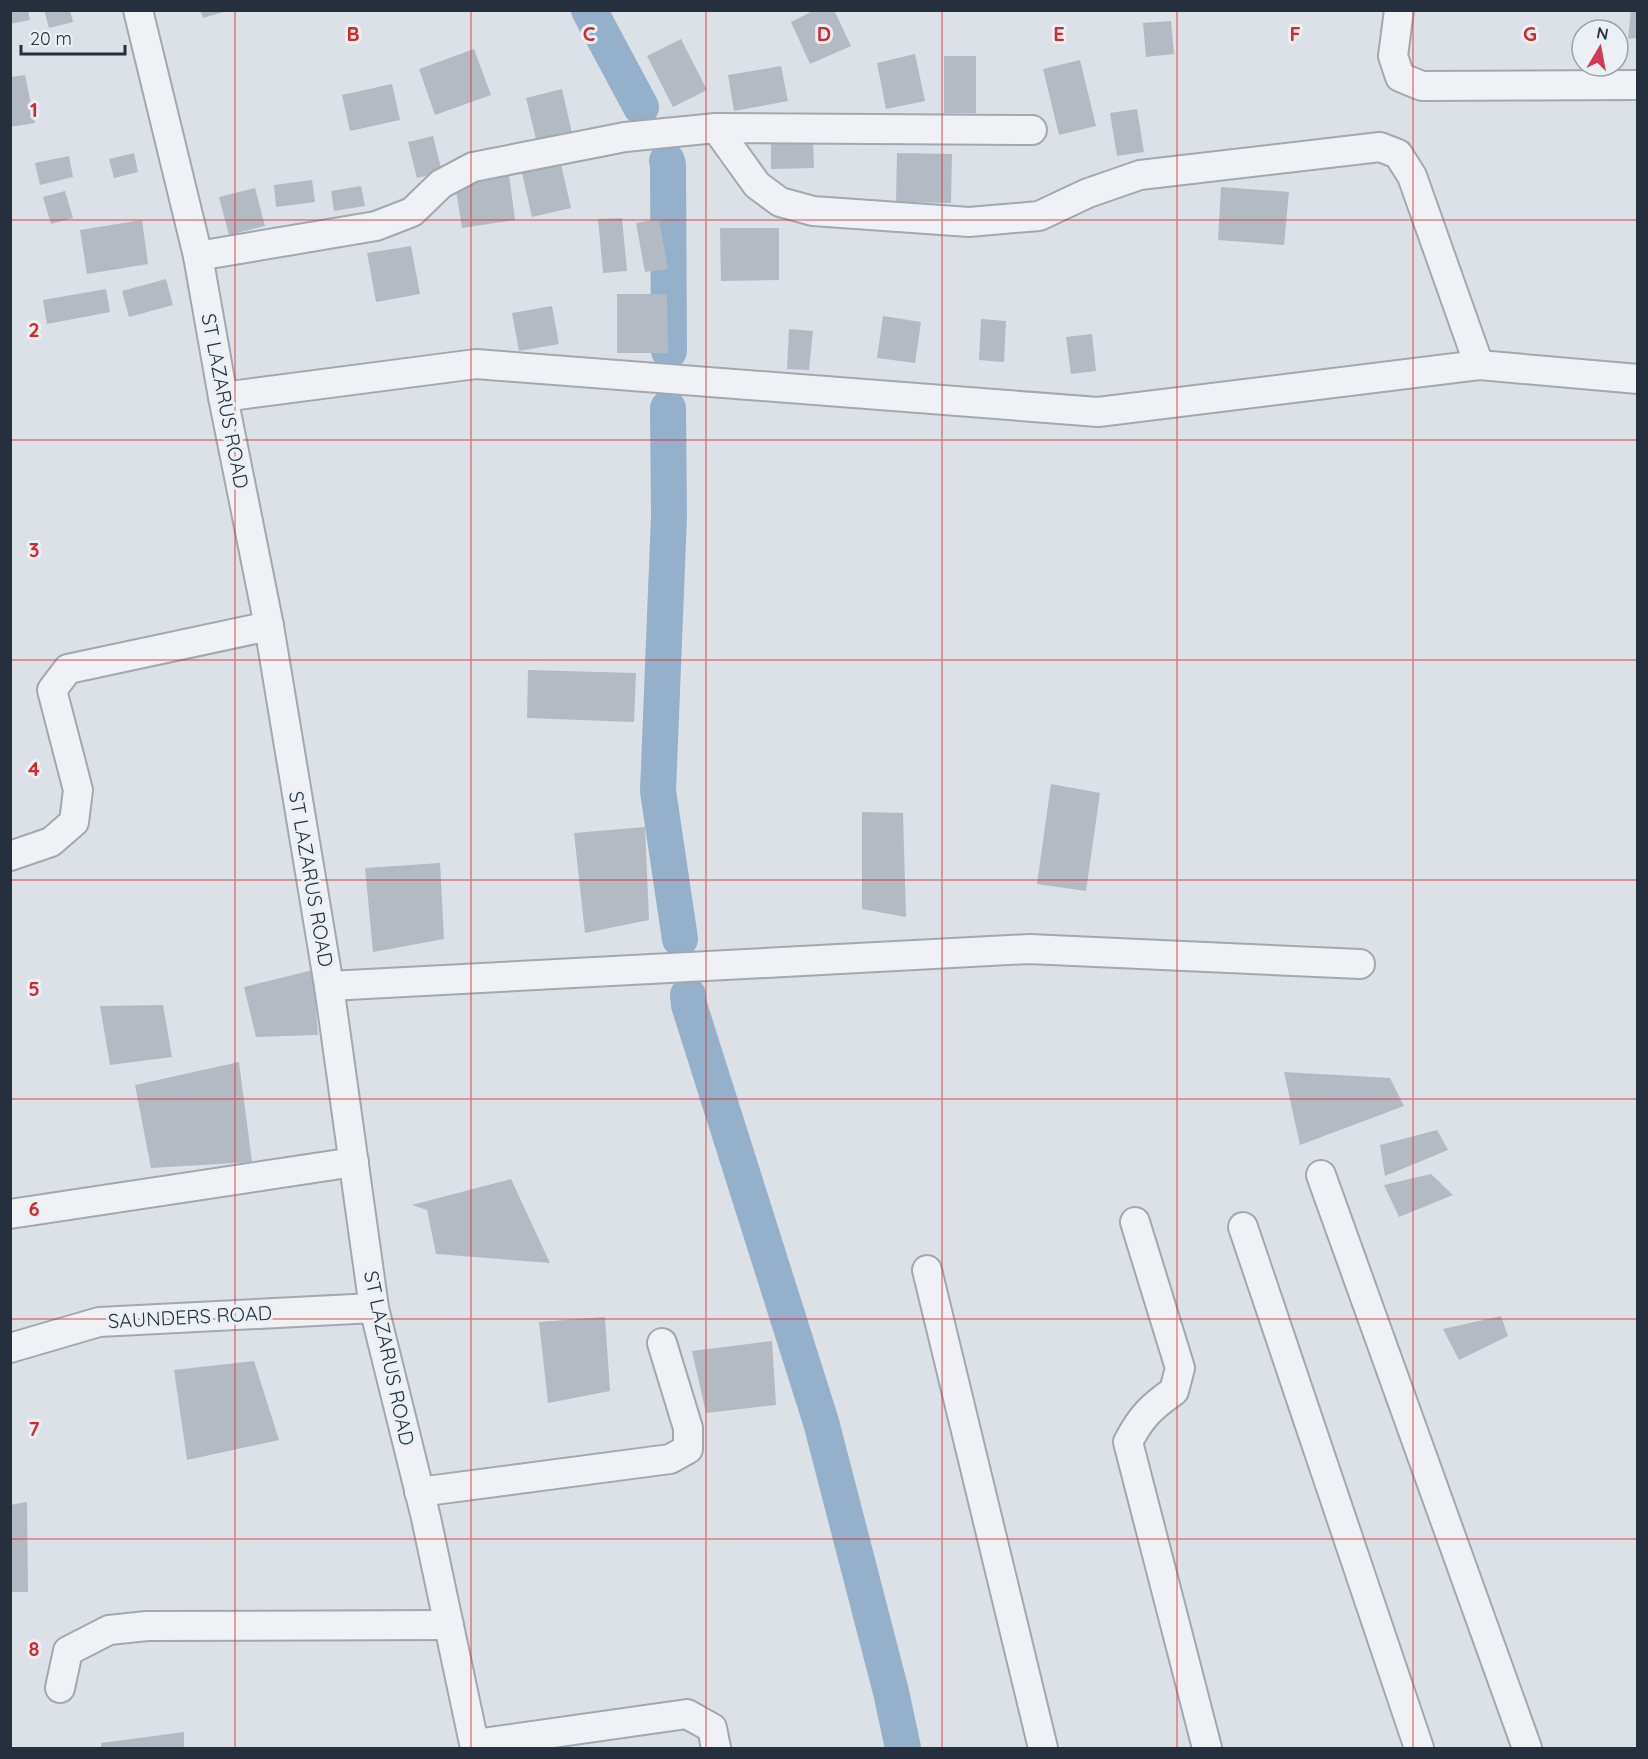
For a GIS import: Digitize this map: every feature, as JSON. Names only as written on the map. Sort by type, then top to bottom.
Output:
[{"type":"street","name":"ST LAZARUS ROAD","points":[[138,10],[198,256],[268,626],[329,986],[374,1308],[419,1492],[475,1746]]},
{"type":"street","points":[[1400,10],[1393,56],[1400,77],[1422,86],[1638,85]]},
{"type":"street","points":[[716,128],[757,185],[780,202],[813,211],[969,222],[1039,216],[1088,193],[1140,175],[1380,147],[1398,154],[1412,176],[1479,365]]},
{"type":"street","points":[[198,256],[376,226],[412,212],[441,184],[473,167],[625,137],[716,128],[1032,130]]},
{"type":"street","points":[[223,397],[476,364],[1098,412],[1479,365],[1638,380]]},
{"type":"street","points":[[10,856],[51,842],[74,822],[78,790],[52,690],[68,669],[268,626]]},
{"type":"street","points":[[329,986],[1029,949],[1360,964]]},
{"type":"street","points":[[10,1214],[354,1162]]},
{"type":"street","points":[[1321,1175],[1527,1749]]},
{"type":"street","points":[[1135,1222],[1179,1368],[1174,1391],[1153,1406],[1137,1424],[1128,1442],[1208,1749]]},
{"type":"street","points":[[1243,1227],[1419,1749]]},
{"type":"street","points":[[927,1270],[1043,1749]]},
{"type":"street","name":"SAUNDERS ROAD","points":[[10,1348],[99,1322],[374,1308]]},
{"type":"street","points":[[419,1492],[670,1459],[688,1449],[688,1428],[662,1343]]},
{"type":"street","points":[[60,1688],[68,1651],[109,1630],[147,1626],[449,1624]]},
{"type":"street","points":[[475,1746],[687,1714],[712,1728],[716,1749]]},
{"type":"building","points":[[10,10],[28,10],[30,20],[10,24]]},
{"type":"building","points":[[44,10],[70,10],[73,22],[49,28]]},
{"type":"building","points":[[200,10],[227,10],[227,11],[203,18]]},
{"type":"building","points":[[815,10],[834,10],[851,46],[810,64],[791,22]]},
{"type":"building","points":[[1631,10],[1638,10],[1638,38],[1630,39]]},
{"type":"building","points":[[1171,21],[1174,54],[1146,57],[1143,23]]},
{"type":"building","points":[[681,39],[707,90],[673,107],[647,56]]},
{"type":"building","points":[[474,49],[491,95],[435,115],[419,69]]},
{"type":"building","points":[[915,54],[925,101],[886,109],[877,63]]},
{"type":"building","points":[[944,56],[976,56],[976,113],[944,113]]},
{"type":"building","points":[[1080,60],[1096,126],[1059,135],[1043,69]]},
{"type":"building","points":[[781,66],[788,101],[734,111],[728,75]]},
{"type":"building","points":[[25,75],[35,123],[10,127],[10,77]]},
{"type":"building","points":[[392,84],[400,120],[350,131],[342,95]]},
{"type":"building","points":[[562,89],[574,142],[539,151],[526,98]]},
{"type":"building","points":[[1137,109],[1144,152],[1117,156],[1110,113]]},
{"type":"building","points":[[433,136],[442,172],[417,178],[408,142]]},
{"type":"building","points":[[813,140],[814,168],[771,169],[771,141]]},
{"type":"building","points":[[134,153],[138,172],[114,178],[109,159]]},
{"type":"building","points":[[897,153],[952,154],[951,203],[896,202]]},
{"type":"building","points":[[69,156],[73,177],[40,185],[35,163]]},
{"type":"building","points":[[561,164],[571,208],[532,217],[522,173]]},
{"type":"building","points":[[509,175],[515,220],[462,228],[455,184]]},
{"type":"building","points":[[312,180],[315,202],[276,207],[274,185]]},
{"type":"building","points":[[361,186],[365,206],[334,211],[331,191]]},
{"type":"building","points":[[1221,187],[1289,192],[1284,245],[1218,240]]},
{"type":"building","points":[[255,188],[265,226],[229,235],[219,197]]},
{"type":"building","points":[[65,191],[73,218],[51,224],[43,197]]},
{"type":"building","points":[[622,218],[627,271],[603,273],[598,219]]},
{"type":"building","points":[[659,219],[668,269],[645,272],[636,223]]},
{"type":"building","points":[[142,220],[148,264],[87,274],[80,230]]},
{"type":"building","points":[[720,228],[779,228],[779,280],[721,281]]},
{"type":"building","points":[[411,246],[420,294],[376,302],[367,253]]},
{"type":"building","points":[[166,279],[173,305],[129,317],[122,291]]},
{"type":"building","points":[[106,289],[110,312],[47,324],[43,300]]},
{"type":"building","points":[[617,294],[667,294],[668,353],[617,353]]},
{"type":"building","points":[[552,306],[559,344],[519,351],[512,313]]},
{"type":"building","points":[[883,316],[921,322],[915,363],[877,358]]},
{"type":"building","points":[[981,319],[1006,321],[1004,362],[979,360]]},
{"type":"building","points":[[789,329],[813,331],[809,370],[787,369]]},
{"type":"building","points":[[1092,334],[1096,371],[1071,374],[1066,337]]},
{"type":"building","points":[[528,670],[636,673],[634,722],[527,718]]},
{"type":"building","points":[[1051,784],[1100,793],[1086,891],[1037,884]]},
{"type":"building","points":[[862,812],[903,813],[906,917],[862,909]]},
{"type":"building","points":[[645,827],[649,920],[585,933],[574,833]]},
{"type":"building","points":[[440,863],[444,939],[373,952],[365,868]]},
{"type":"building","points":[[313,970],[318,1035],[256,1037],[244,987]]},
{"type":"building","points":[[163,1005],[172,1057],[110,1065],[100,1006]]},
{"type":"building","points":[[239,1062],[252,1162],[151,1168],[135,1085]]},
{"type":"building","points":[[1284,1072],[1390,1078],[1404,1106],[1300,1145]]},
{"type":"building","points":[[1437,1130],[1448,1150],[1385,1176],[1380,1145]]},
{"type":"building","points":[[1431,1174],[1453,1195],[1399,1217],[1384,1185]]},
{"type":"building","points":[[511,1179],[550,1263],[436,1254],[427,1210],[412,1205]]},
{"type":"building","points":[[1501,1316],[1508,1336],[1459,1360],[1443,1329]]},
{"type":"building","points":[[605,1317],[610,1391],[548,1403],[539,1322]]},
{"type":"building","points":[[772,1341],[776,1405],[706,1413],[692,1351]]},
{"type":"building","points":[[254,1361],[279,1440],[187,1460],[174,1370]]},
{"type":"building","points":[[27,1502],[28,1592],[10,1592],[10,1505]]},
{"type":"building","points":[[184,1732],[184,1748],[101,1748],[101,1743]]},
{"type":"waterway","points":[[589,10],[641,107]]},
{"type":"waterway","points":[[667,161],[669,351]]},
{"type":"waterway","points":[[668,408],[669,516],[658,791],[680,939]]},
{"type":"waterway","points":[[688,995],[689,1005],[821,1422],[891,1692],[903,1748]]}]
